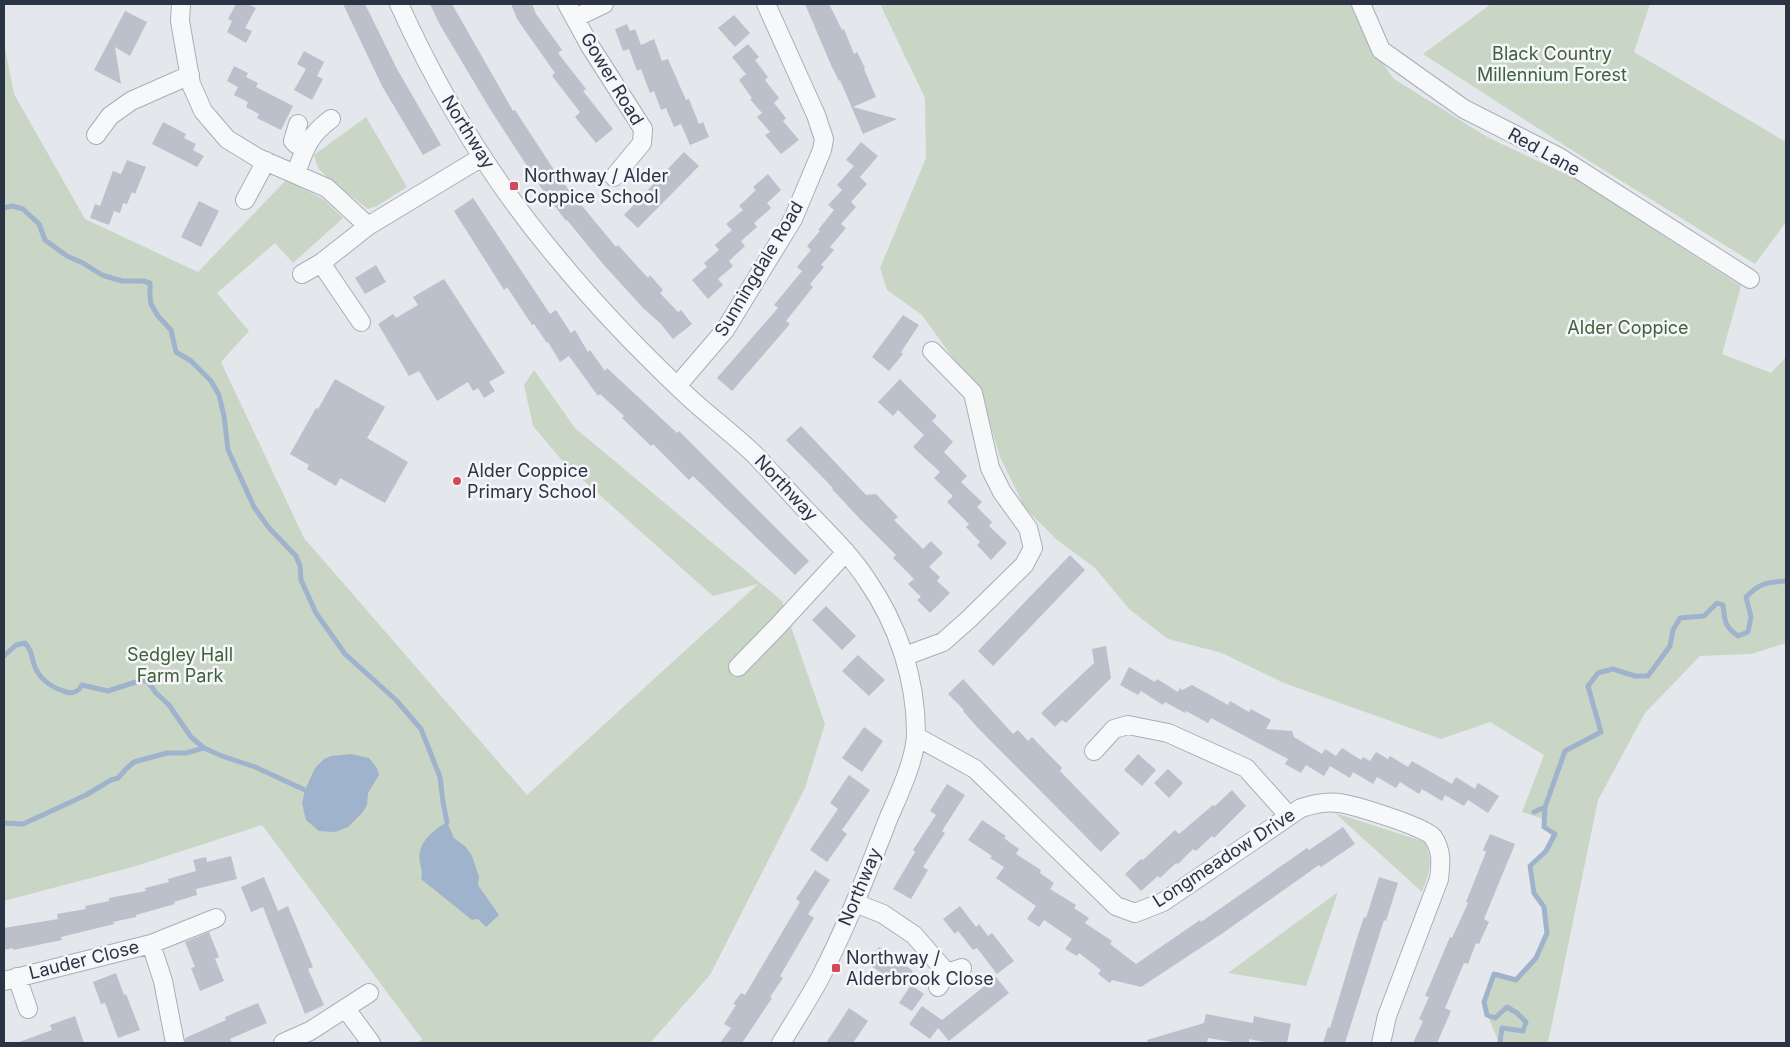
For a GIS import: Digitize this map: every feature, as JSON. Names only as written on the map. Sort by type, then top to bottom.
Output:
[{"type":"street","points":[[181,4],[180,20],[191,84],[203,111],[228,139],[266,161],[328,188],[368,226]]},
{"type":"street","name":"Northway","points":[[399,4],[419,48],[482,157],[516,206],[558,259],[609,317],[677,386],[753,454],[846,552],[868,581],[890,621],[905,656],[914,692],[916,737],[908,770],[855,904],[820,978],[781,1043]]},
{"type":"street","points":[[571,11],[604,4]]},
{"type":"street","name":"Sunningdale Road","points":[[677,386],[725,330],[793,219],[822,150],[824,139],[816,115],[766,4]]},
{"type":"street","name":"Red Lane","points":[[1361,4],[1381,50],[1464,109],[1559,158],[1750,279]]},
{"type":"street","name":"Gower Road","points":[[571,11],[590,46],[643,129],[642,143],[614,177]]},
{"type":"street","points":[[96,135],[110,116],[131,100],[190,75]]},
{"type":"street","points":[[296,173],[305,149],[317,130],[331,119]]},
{"type":"street","points":[[298,124],[293,141],[305,149]]},
{"type":"street","points":[[302,274],[320,264],[368,226],[482,157]]},
{"type":"street","points":[[245,200],[266,161]]},
{"type":"street","points":[[320,264],[361,322]]},
{"type":"street","points":[[905,656],[943,642],[1024,565],[1032,548],[1028,528],[1002,492],[990,468],[973,393],[932,350]]},
{"type":"street","points":[[738,667],[846,552]]},
{"type":"street","points":[[1094,751],[1114,729],[1128,725],[1168,733],[1246,768],[1289,816]]},
{"type":"street","name":"Longmeadow Drive","points":[[916,737],[975,769],[1116,906],[1135,913],[1162,902],[1301,808],[1316,803],[1338,803],[1359,808],[1418,828],[1432,835],[1438,846],[1441,861],[1439,879],[1387,1016],[1381,1043]]},
{"type":"street","points":[[855,904],[883,914],[914,935],[949,976]]},
{"type":"street","name":"Lauder Close","points":[[28,1009],[11,979],[151,944],[216,918]]},
{"type":"street","name":"Lauder Close","points":[[151,944],[163,982],[175,1043]]},
{"type":"street","points":[[284,1043],[310,1031],[369,993]]},
{"type":"street","points":[[346,1009],[371,1043]]},
{"type":"green space","name":"Alder Coppice","points":[[880,4],[1350,4],[1369,44],[1394,79],[1489,138],[1576,179],[1741,286],[1722,354],[1771,373],[1786,357],[1786,643],[1751,654],[1700,656],[1645,713],[1598,800],[1548,1043],[1499,1043],[1482,1002],[1492,976],[1517,979],[1536,958],[1547,933],[1544,908],[1534,894],[1530,866],[1547,850],[1551,834],[1543,819],[1522,812],[1544,755],[1490,722],[1441,739],[1284,683],[1222,653],[1168,639],[1129,609],[1095,568],[1056,539],[1025,508],[1000,457],[987,414],[986,404],[922,315],[887,290],[880,268],[926,158],[925,98]]},
{"type":"green space","name":"Black Country Millennium Forest","points":[[1491,4],[1650,4],[1634,52],[1786,142],[1786,222],[1755,264],[1570,149],[1423,54]]},
{"type":"green space","name":"Sedgley Hall Farm Park","points":[[4,43],[14,94],[85,219],[198,272],[286,180],[323,199],[343,218],[293,263],[275,243],[217,293],[249,331],[221,362],[304,538],[527,795],[758,584],[713,596],[566,465],[533,426],[524,385],[534,370],[575,428],[782,601],[825,724],[805,788],[710,975],[650,1043],[418,1043],[422,1039],[262,825],[136,866],[4,901]]},
{"type":"green space","points":[[366,117],[407,187],[377,206],[368,209],[318,168],[314,155]]},
{"type":"green space","points":[[1335,813],[1425,842],[1430,862],[1422,892]]},
{"type":"green space","points":[[1338,892],[1306,986],[1228,973]]},
{"type":"water","points":[[351,754],[369,758],[377,768],[379,775],[368,793],[367,805],[363,812],[348,827],[335,832],[319,831],[306,820],[302,803],[305,790],[315,768],[324,759],[331,756]]},
{"type":"water","points":[[447,822],[454,838],[466,847],[472,856],[479,877],[478,885],[499,915],[486,927],[478,919],[472,920],[421,879],[420,850],[426,839]]},
{"type":"building","points":[[236,4],[248,4],[256,8],[245,28],[252,31],[246,43],[227,32],[232,21],[228,19]]},
{"type":"building","points":[[343,4],[365,4],[397,69],[441,145],[423,155],[382,86]]},
{"type":"building","points":[[430,4],[452,4],[513,111],[515,110],[560,179],[616,247],[618,245],[648,278],[650,275],[663,290],[660,293],[678,312],[681,310],[692,324],[673,339],[603,264],[566,221],[542,189],[490,109],[440,25]]},
{"type":"building","points":[[511,4],[532,4],[536,14],[562,50],[558,53],[586,89],[583,91],[613,129],[596,143],[575,117],[580,112],[552,76],[555,73],[517,19]]},
{"type":"building","points":[[805,4],[829,4],[842,30],[844,29],[854,54],[857,52],[865,68],[876,97],[853,107],[897,119],[863,134]]},
{"type":"building","points":[[125,11],[147,22],[130,56],[115,47],[121,84],[94,70]]},
{"type":"building","points":[[734,15],[750,33],[735,47],[718,28]]},
{"type":"building","points":[[627,24],[630,31],[635,29],[641,45],[654,39],[662,61],[668,59],[686,100],[689,99],[699,124],[703,122],[709,137],[690,145],[681,124],[674,127],[666,108],[661,110],[654,91],[650,93],[641,69],[637,71],[629,49],[623,51],[615,29]]},
{"type":"building","points":[[748,44],[759,57],[755,60],[768,77],[765,80],[779,98],[774,103],[786,118],[783,121],[799,140],[781,154],[765,135],[770,132],[757,117],[762,113],[750,99],[752,98],[739,80],[746,74],[732,57]]},
{"type":"building","points":[[304,51],[324,62],[317,76],[323,79],[312,100],[294,90],[306,69],[297,64]]},
{"type":"building","points":[[234,66],[248,73],[246,77],[258,83],[256,87],[293,106],[281,130],[257,118],[259,114],[246,107],[248,102],[234,95],[238,87],[227,81]]},
{"type":"building","points":[[163,122],[186,134],[184,138],[196,144],[193,150],[204,156],[197,167],[152,144]]},
{"type":"building","points":[[861,142],[878,156],[860,177],[867,184],[851,202],[856,207],[841,224],[846,228],[830,247],[834,250],[821,265],[824,267],[810,284],[813,287],[786,321],[790,324],[732,391],[717,378],[778,308],[774,305],[802,271],[797,267],[811,250],[807,246],[834,210],[828,205],[842,190],[837,185],[854,166],[846,160]]},
{"type":"building","points":[[684,152],[699,166],[638,228],[624,215]]},
{"type":"building","points":[[127,160],[146,167],[135,194],[132,192],[127,204],[123,203],[120,213],[114,211],[109,225],[90,218],[95,204],[100,206],[113,171],[121,174]]},
{"type":"building","points":[[768,174],[781,190],[767,203],[771,208],[754,223],[757,227],[741,241],[745,246],[729,261],[733,266],[718,279],[723,285],[708,299],[692,280],[707,267],[704,263],[719,250],[715,245],[732,230],[726,224],[743,210],[739,206],[756,190],[753,187]]},
{"type":"building","points":[[473,198],[550,314],[556,310],[571,333],[575,330],[588,352],[590,350],[605,371],[607,368],[677,433],[679,431],[809,561],[795,575],[693,476],[689,480],[653,444],[651,446],[622,418],[624,416],[600,394],[598,396],[569,356],[560,362],[548,342],[534,324],[532,325],[507,287],[504,290],[454,211]]},
{"type":"building","points":[[199,201],[219,211],[201,247],[181,237]]},
{"type":"building","points":[[376,265],[386,282],[365,294],[355,278]]},
{"type":"building","points":[[444,279],[505,373],[489,382],[495,391],[484,398],[478,388],[473,391],[468,382],[437,401],[419,371],[409,376],[378,324],[393,314],[396,318],[418,305],[413,297]]},
{"type":"building","points":[[903,315],[919,325],[901,352],[903,354],[889,371],[872,357]]},
{"type":"building","points":[[335,379],[385,407],[367,438],[408,462],[385,503],[340,478],[336,486],[307,469],[309,465],[290,454]]},
{"type":"building","points":[[900,379],[937,416],[932,421],[953,442],[944,452],[967,476],[961,482],[982,502],[977,507],[992,522],[989,526],[1007,543],[991,560],[977,545],[980,542],[966,527],[969,524],[947,502],[953,496],[934,478],[940,472],[913,447],[924,435],[898,410],[893,416],[878,402]]},
{"type":"building","points":[[801,426],[866,495],[876,494],[898,517],[894,520],[923,549],[931,541],[943,553],[929,567],[940,577],[937,581],[950,593],[930,613],[917,600],[921,597],[908,584],[914,579],[893,558],[896,555],[786,440]]},
{"type":"building","points":[[1070,555],[1085,570],[993,666],[978,651]]},
{"type":"building","points":[[826,606],[856,636],[842,650],[812,620]]},
{"type":"building","points":[[1106,646],[1111,678],[1066,723],[1062,720],[1055,727],[1041,713],[1094,663],[1092,649]]},
{"type":"building","points":[[858,655],[885,680],[869,696],[842,671]]},
{"type":"building","points":[[1129,667],[1155,682],[1157,679],[1178,692],[1180,688],[1182,690],[1192,685],[1228,705],[1230,701],[1249,712],[1251,709],[1271,720],[1266,729],[1292,731],[1294,737],[1322,754],[1325,749],[1336,756],[1342,748],[1361,760],[1363,757],[1370,761],[1376,752],[1388,759],[1390,756],[1408,767],[1412,761],[1452,784],[1456,777],[1475,789],[1478,783],[1499,796],[1488,813],[1468,800],[1464,806],[1445,795],[1442,801],[1422,789],[1419,794],[1400,782],[1396,788],[1377,777],[1373,784],[1353,772],[1350,778],[1330,766],[1324,776],[1306,765],[1301,773],[1285,764],[1288,759],[1211,718],[1208,723],[1165,702],[1163,705],[1141,691],[1138,695],[1120,685]]},
{"type":"building","points":[[963,679],[1013,734],[1018,730],[1028,741],[1032,737],[1062,768],[1060,771],[1120,833],[1101,852],[977,727],[948,694]]},
{"type":"building","points":[[864,727],[883,741],[862,772],[842,758]]},
{"type":"building","points":[[1138,754],[1156,770],[1142,786],[1124,770]]},
{"type":"building","points":[[1168,769],[1183,783],[1169,798],[1154,783]]},
{"type":"building","points":[[849,775],[870,790],[842,830],[847,834],[827,862],[810,850],[838,809],[830,803]]},
{"type":"building","points":[[947,784],[965,795],[942,831],[945,833],[923,867],[928,870],[911,899],[893,889],[915,852],[913,850],[936,815],[930,811]]},
{"type":"building","points":[[1232,790],[1246,806],[1214,838],[1212,836],[1196,851],[1193,849],[1178,864],[1176,863],[1160,878],[1158,876],[1141,891],[1125,874],[1175,830],[1179,834]]},
{"type":"building","points":[[982,820],[1006,836],[1004,838],[1019,849],[1016,854],[1041,870],[1040,873],[1054,883],[1050,889],[1076,905],[1074,908],[1089,918],[1085,923],[1112,941],[1110,944],[1136,964],[1200,920],[1201,922],[1307,848],[1309,850],[1343,827],[1355,844],[1321,867],[1319,865],[1220,935],[1141,987],[1112,980],[1110,983],[1098,974],[1101,970],[1079,953],[1077,956],[1065,949],[1072,939],[1044,920],[1039,927],[1027,919],[1036,906],[996,878],[1004,867],[990,858],[992,856],[968,840]]},
{"type":"building","points":[[1490,834],[1515,844],[1484,919],[1489,922],[1479,944],[1476,943],[1468,964],[1464,963],[1445,1008],[1451,1011],[1437,1043],[1413,1043],[1423,1021],[1419,1019],[1429,997],[1425,996],[1450,937],[1452,938],[1468,903],[1466,902],[1486,852],[1483,850]]},
{"type":"building","points":[[231,856],[237,879],[196,889],[197,895],[174,902],[175,904],[136,915],[136,917],[113,922],[114,924],[61,937],[62,940],[13,950],[13,948],[4,950],[4,928],[58,919],[57,914],[86,909],[85,906],[109,901],[109,898],[146,891],[145,888],[169,882],[168,879],[196,871],[193,860],[206,857],[207,862]]},
{"type":"building","points":[[815,870],[830,880],[808,914],[814,918],[780,976],[783,978],[742,1043],[720,1043],[731,1028],[724,1024],[736,1005],[733,1004],[741,993],[745,995],[800,902],[796,899]]},
{"type":"building","points":[[264,877],[278,911],[288,906],[313,967],[308,969],[324,1005],[305,1014],[263,907],[251,912],[241,887]]},
{"type":"building","points":[[1379,877],[1398,883],[1386,921],[1384,920],[1345,1043],[1323,1043],[1328,1027],[1330,1028],[1357,938],[1364,917],[1366,918]]},
{"type":"building","points":[[960,906],[976,927],[979,924],[988,936],[992,933],[1014,961],[997,974],[977,948],[973,950],[958,931],[955,934],[943,919]]},
{"type":"building","points":[[209,932],[219,957],[215,959],[224,981],[200,991],[191,968],[195,967],[185,942]]},
{"type":"building","points":[[879,947],[913,971],[902,987],[867,963]]},
{"type":"building","points":[[116,973],[140,1030],[118,1038],[105,1003],[101,1004],[93,982]]},
{"type":"building","points":[[996,977],[1009,993],[949,1041],[938,1028],[930,1039],[909,1024],[922,1006],[942,1020]]},
{"type":"building","points":[[911,985],[924,994],[912,1011],[899,1003]]},
{"type":"building","points":[[258,1003],[267,1023],[230,1039],[232,1043],[185,1043],[185,1038],[226,1020],[225,1017]]},
{"type":"building","points":[[849,1008],[868,1021],[853,1043],[826,1043]]},
{"type":"building","points":[[1206,1014],[1253,1023],[1254,1016],[1291,1024],[1287,1043],[1269,1043],[1249,1039],[1249,1043],[1239,1043],[1208,1038],[1207,1043],[1148,1043],[1147,1040],[1204,1023]]},
{"type":"building","points":[[75,1016],[84,1043],[19,1043],[52,1030],[50,1025]]},
{"type":"waterway","points":[[4,208],[12,206],[23,209],[39,224],[45,240],[67,256],[102,275],[122,281],[150,283],[151,304],[158,316],[171,330],[176,352],[191,361],[211,381],[219,395],[224,416],[228,450],[254,507],[269,528],[296,556],[300,566],[301,580],[316,613],[345,654],[396,700],[421,729],[440,777],[447,822]]},
{"type":"waterway","points":[[1500,1043],[1502,1028],[1523,1031],[1526,1022],[1507,1007],[1495,1018],[1487,1015],[1484,1002],[1494,974],[1516,980],[1536,958],[1547,933],[1544,907],[1534,893],[1530,866],[1546,851],[1555,834],[1544,827],[1545,807],[1565,751],[1601,732],[1588,686],[1598,673],[1613,669],[1635,676],[1648,676],[1670,646],[1673,630],[1680,618],[1704,616],[1717,603],[1723,605],[1726,623],[1733,632],[1738,636],[1748,632],[1751,617],[1746,597],[1764,584],[1786,581]]},
{"type":"waterway","points":[[4,656],[16,645],[25,643],[30,650],[35,667],[41,677],[60,690],[69,693],[76,692],[82,685],[108,691],[142,680],[148,682],[156,693],[169,705],[191,737],[204,748],[255,767],[305,790]]},
{"type":"waterway","points":[[4,823],[23,824],[86,795],[111,780],[118,778],[134,762],[167,753],[186,753],[204,748]]},
{"type":"waterway","points":[[1534,812],[1545,807]]},
{"type":"place","name":"Northway / Alder Coppice School","points":[[514,186]]},
{"type":"place","name":"Alder Coppice Primary School","points":[[457,481]]},
{"type":"place","name":"Northway / Alderbrook Close","points":[[836,968]]}]
